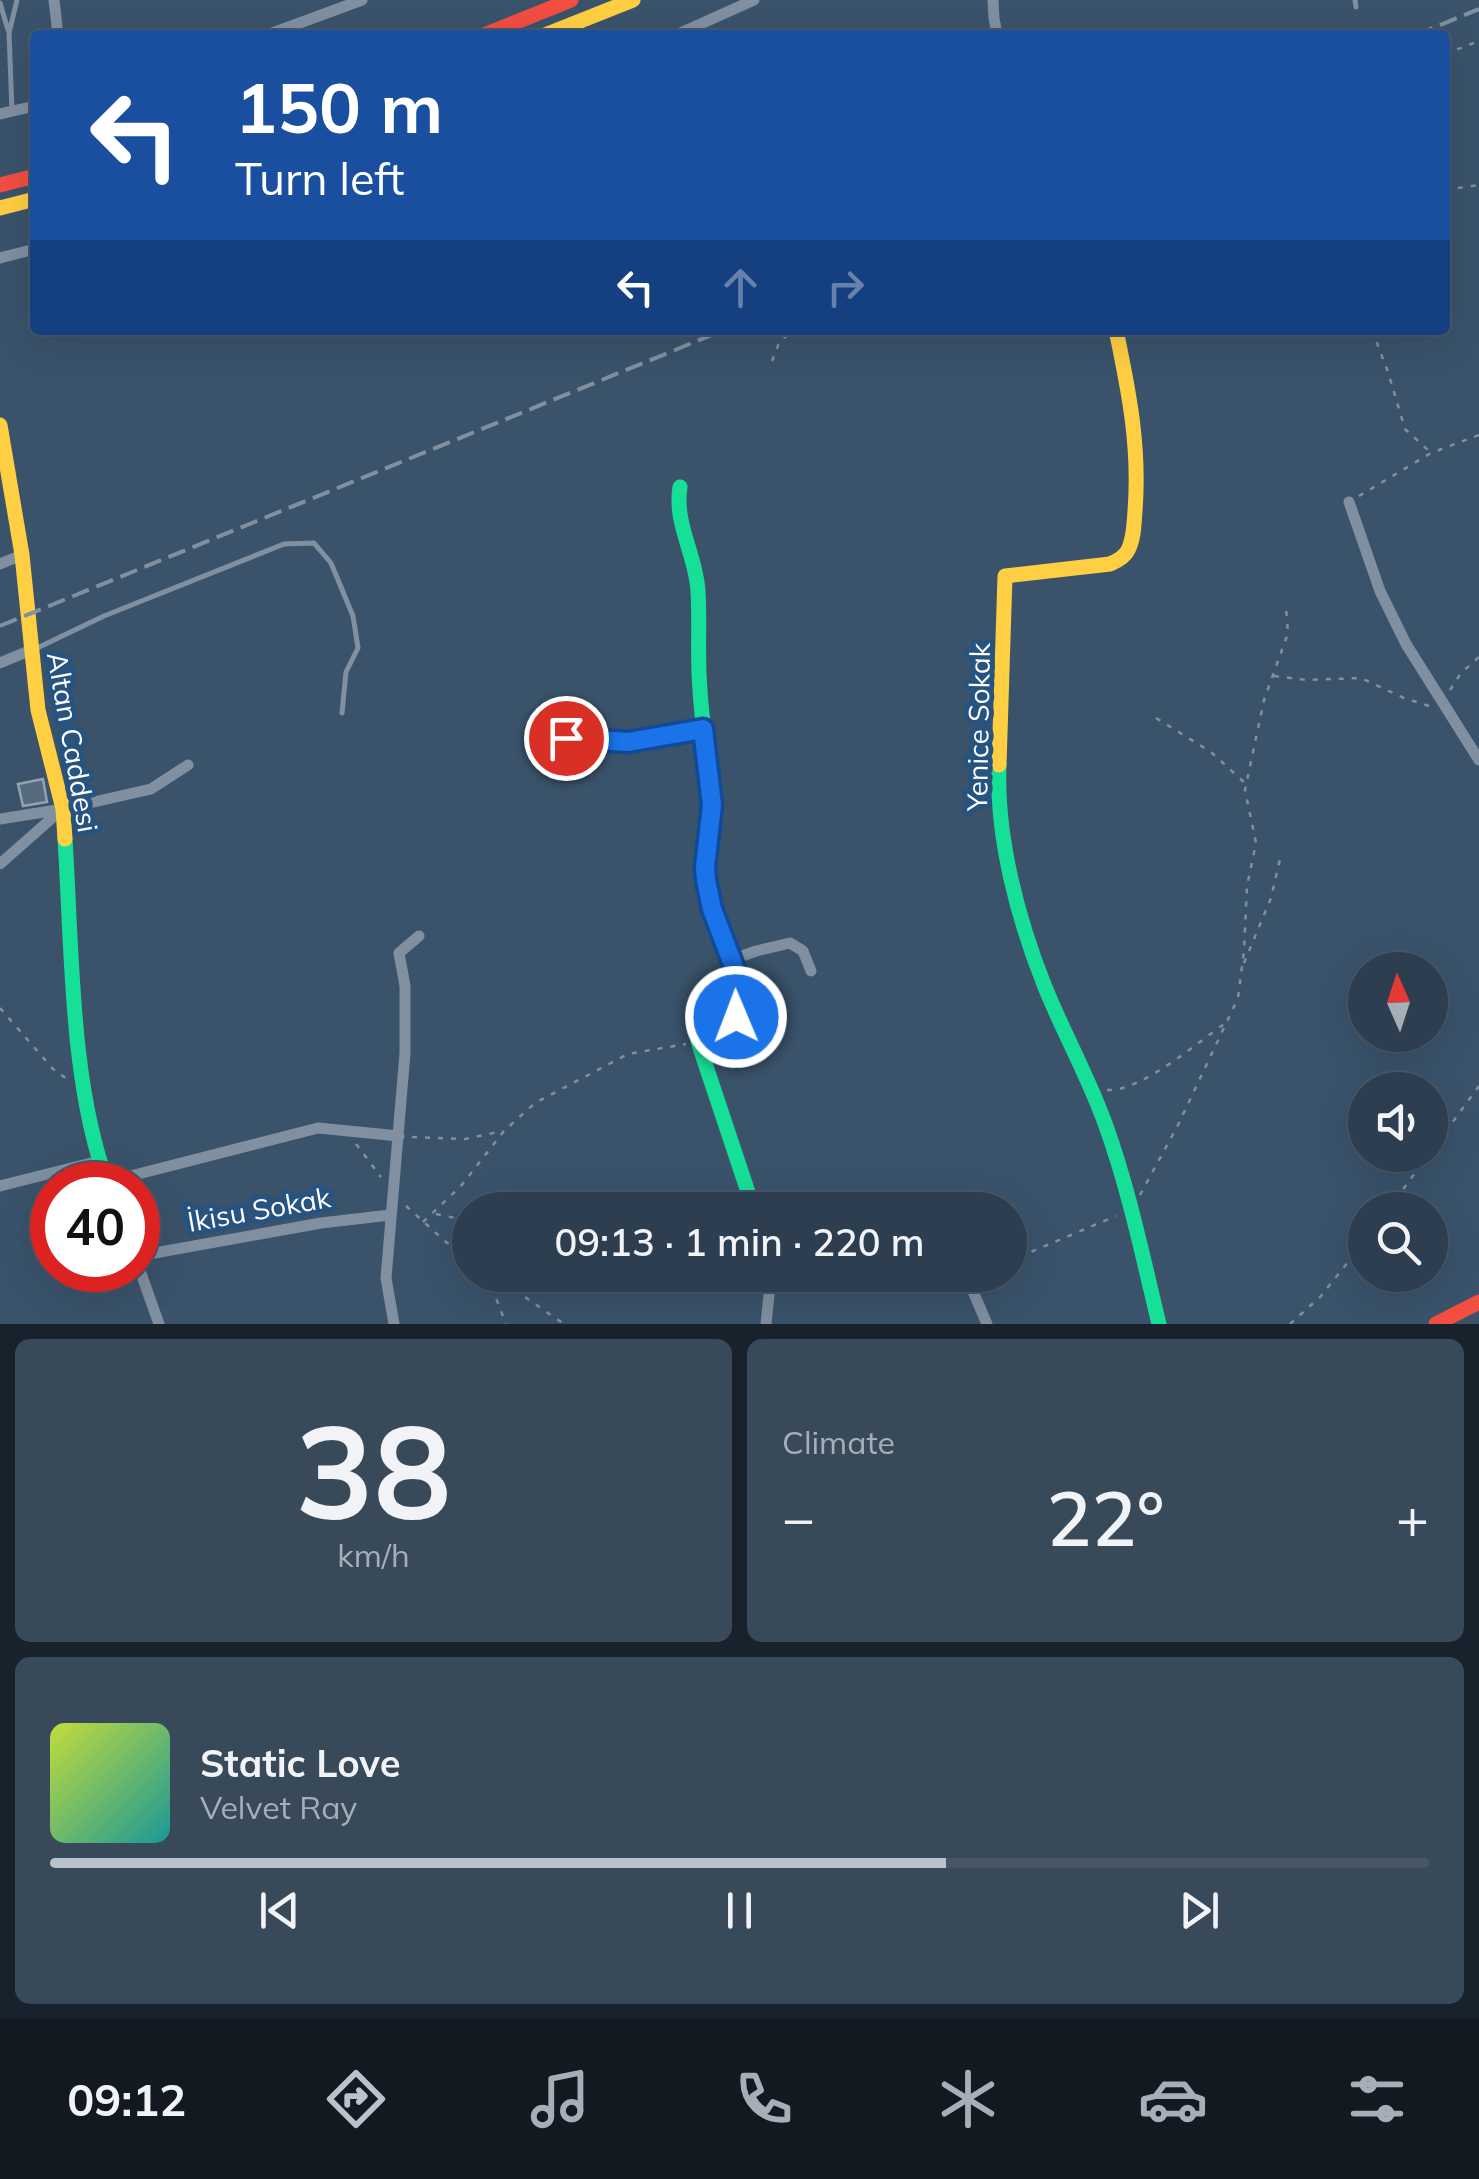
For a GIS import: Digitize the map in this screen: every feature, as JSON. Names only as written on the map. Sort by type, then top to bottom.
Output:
[{"type":"main road","points":[[496,30],[571,0]]},
{"type":"main road","points":[[558,30],[633,0]]},
{"type":"main road","points":[[0,185],[30,177]]},
{"type":"main road","points":[[0,208],[30,200]]},
{"type":"main road","name":"Yenice Sokak","points":[[1117,335],[1138,460],[1130,543],[1125,554],[1110,564],[1005,576],[998,758],[1003,835],[1024,932],[1108,1130],[1159,1324]]},
{"type":"main road","name":"Altan Caddesi","points":[[0,425],[22,554],[38,710],[63,809],[77,1025],[84,1088],[99,1161]]},
{"type":"main road","points":[[680,487],[679,524],[697,577],[697,645],[712,805],[706,880],[712,909],[742,988],[742,1008],[736,1017],[698,1042],[748,1192]]},
{"type":"main road","points":[[1436,1324],[1479,1302]]},
{"type":"street","points":[[54,0],[57,30]]},
{"type":"street","points":[[281,30],[362,0]]},
{"type":"street","points":[[687,30],[754,0]]},
{"type":"street","points":[[994,0],[997,30]]},
{"type":"street","points":[[0,258],[30,250]]},
{"type":"street","points":[[1349,502],[1392,617],[1479,760]]},
{"type":"street","points":[[0,564],[22,554]]},
{"type":"street","points":[[0,663],[32,650]]},
{"type":"street","points":[[566,738],[628,742],[703,729]]},
{"type":"street","points":[[0,820],[151,789],[188,765]]},
{"type":"street","points":[[0,864],[63,809]]},
{"type":"street","points":[[394,1324],[386,1278],[405,1019],[400,953],[418,936]]},
{"type":"street","points":[[731,960],[790,943],[803,951],[811,972]]},
{"type":"street","points":[[160,1170],[318,1128],[399,1136]]},
{"type":"street","points":[[0,1186],[99,1161]]},
{"type":"street","name":"İkisu Sokak","points":[[160,1252],[321,1222],[390,1215]]},
{"type":"street","points":[[148,1292],[159,1324]]},
{"type":"street","points":[[766,1324],[768,1292]]},
{"type":"street","points":[[974,1294],[987,1324]]},
{"type":"lane","points":[[6,113],[9,33],[17,0]]},
{"type":"lane","points":[[0,3],[9,33]]},
{"type":"lane","points":[[32,650],[104,616],[284,544],[314,543],[332,563],[352,616],[358,648],[346,672],[342,713]]},
{"type":"path","points":[[1450,52],[1479,41]]},
{"type":"path","points":[[1450,189],[1479,185]]},
{"type":"path","points":[[772,361],[779,343],[788,335]]},
{"type":"path","points":[[1374,335],[1405,430],[1431,454]]},
{"type":"path","points":[[1349,502],[1431,454],[1479,435]]},
{"type":"path","points":[[1027,1254],[1131,1210],[1178,1125],[1234,1009],[1242,969],[1247,886],[1256,843],[1246,784],[1258,722],[1288,634],[1286,606]]},
{"type":"path","points":[[1272,676],[1308,680],[1362,678],[1425,705],[1444,706],[1456,680],[1479,657]]},
{"type":"path","points":[[1156,718],[1210,752],[1246,784]]},
{"type":"path","points":[[1242,969],[1271,898],[1281,855]]},
{"type":"path","points":[[0,1008],[53,1069],[84,1088]]},
{"type":"path","points":[[1092,1085],[1112,1091],[1132,1086],[1225,1023]]},
{"type":"path","points":[[423,1222],[461,1186],[504,1130],[550,1094],[628,1054],[698,1042]]},
{"type":"path","points":[[1448,1128],[1479,1086]]},
{"type":"path","points":[[399,1136],[465,1139],[504,1130]]},
{"type":"path","points":[[434,1213],[452,1216]]},
{"type":"path","points":[[1290,1324],[1320,1297],[1348,1262]]},
{"type":"path","points":[[496,1292],[506,1324]]},
{"type":"path","points":[[516,1292],[564,1324]]},
{"type":"building","points":[[43,779],[47,802],[23,806],[18,784]]},
{"type":"railway","points":[[1428,30],[1479,9]]},
{"type":"railway","points":[[0,626],[712,335]]},
{"type":"traffic: fast","points":[[680,487],[680,514],[698,591],[699,678],[712,804],[706,884],[743,991],[743,1003],[736,1016],[698,1042],[748,1192]]},
{"type":"traffic: fast","points":[[999,765],[1005,849],[1026,934],[1106,1126],[1159,1324]]},
{"type":"traffic: fast","points":[[65,839],[80,1060],[101,1162]]},
{"type":"traffic: slow","points":[[558,30],[633,0]]},
{"type":"traffic: slow","points":[[0,208],[30,200]]},
{"type":"traffic: slow","points":[[999,765],[1005,576],[1110,564],[1125,555],[1131,541],[1135,442],[1117,335]]},
{"type":"traffic: slow","points":[[0,425],[22,555],[38,710],[63,809],[65,839]]},
{"type":"traffic: jam","points":[[496,30],[571,0]]},
{"type":"traffic: jam","points":[[0,185],[30,177]]},
{"type":"traffic: jam","points":[[1436,1324],[1479,1302]]},
{"type":"route","points":[[566,738],[628,742],[703,729],[712,805],[706,880],[712,909],[742,988],[742,1008],[736,1017]]}]
